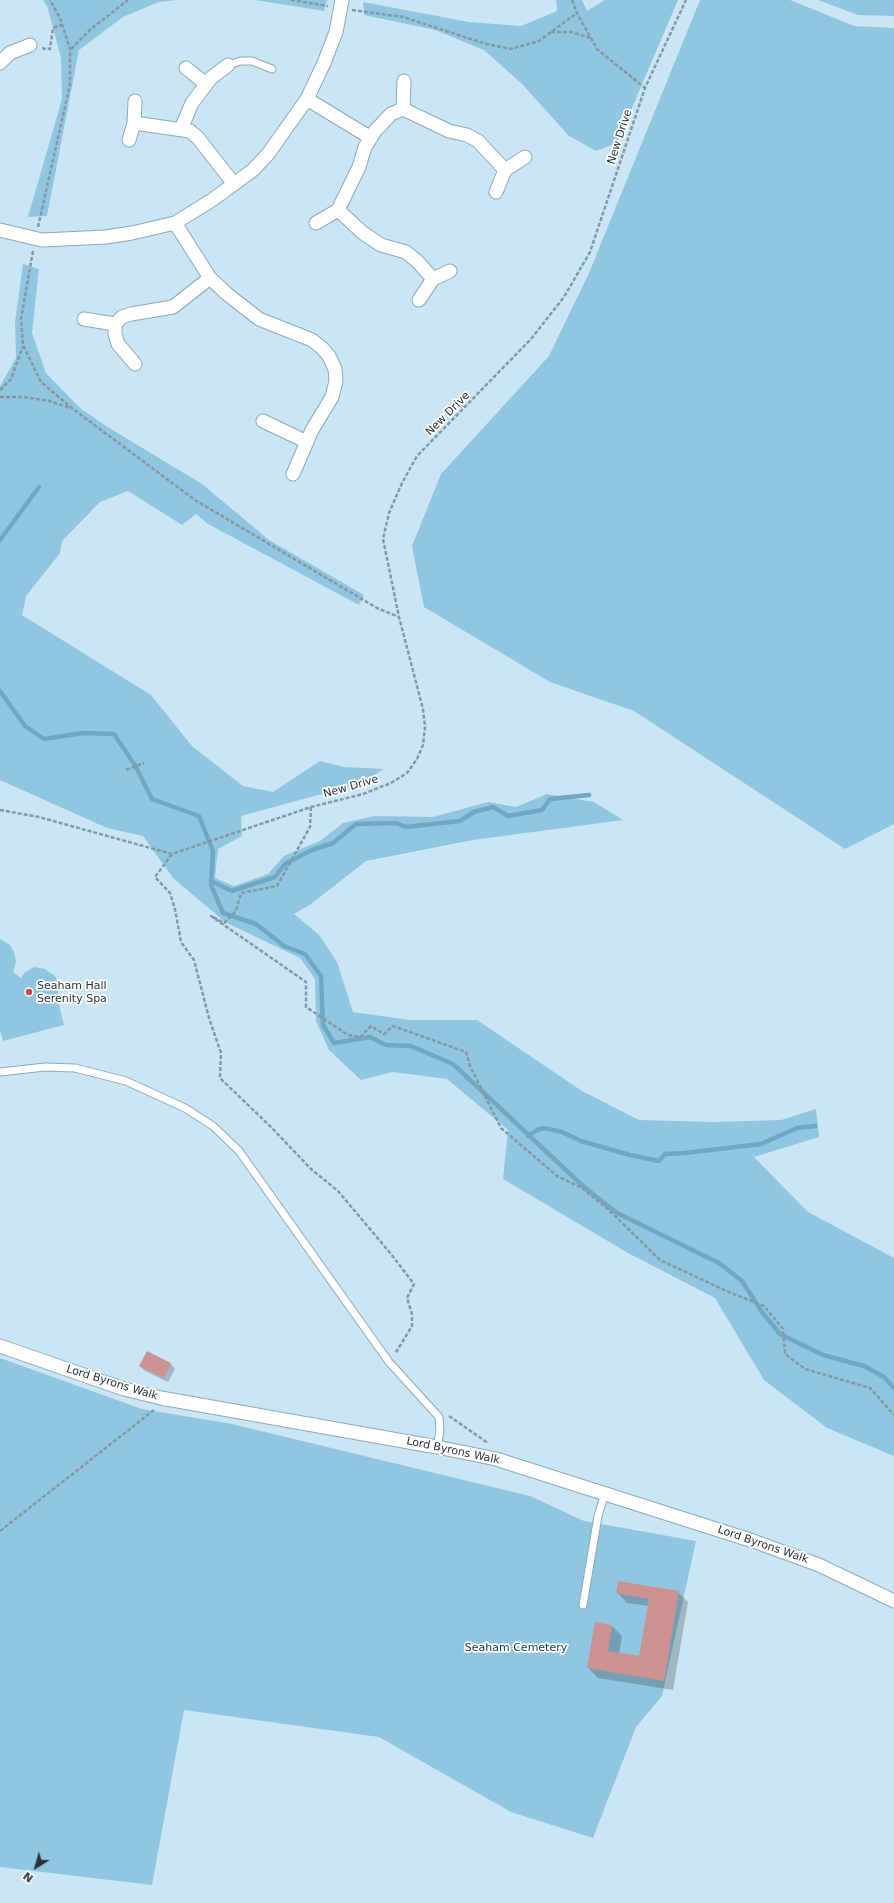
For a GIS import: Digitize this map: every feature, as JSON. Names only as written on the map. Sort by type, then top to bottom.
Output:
[{"type":"street","points":[[0,230],[42,240],[106,237],[132,234],[175,223],[212,200],[253,170],[268,154],[307,99],[324,64],[336,32],[342,0]]},
{"type":"street","points":[[1,59],[10,53],[30,45]]},
{"type":"street","points":[[181,128],[192,104],[206,84],[211,78],[228,65]]},
{"type":"street","points":[[186,68],[206,84]]},
{"type":"street","points":[[403,109],[404,81]]},
{"type":"street","points":[[307,99],[371,138]]},
{"type":"street","points":[[129,140],[134,123],[134,101]]},
{"type":"street","points":[[316,223],[338,210],[359,167],[365,147],[391,114],[403,109],[449,131],[467,135],[478,141],[505,170]]},
{"type":"street","points":[[134,123],[181,128],[190,131],[198,138],[234,184]]},
{"type":"street","points":[[496,192],[505,170],[525,157]]},
{"type":"street","points":[[338,210],[363,234],[381,245],[406,252],[418,262],[433,279]]},
{"type":"street","points":[[175,223],[210,278],[227,294],[260,319],[312,340],[329,356],[335,369],[336,381],[332,397],[307,442],[293,474]]},
{"type":"street","points":[[419,300],[433,279],[450,271]]},
{"type":"street","points":[[135,364],[118,344],[115,334],[115,324],[122,317],[132,314],[173,307],[210,278]]},
{"type":"street","points":[[84,319],[115,324]]},
{"type":"street","points":[[263,421],[307,442]]},
{"type":"street","name":"Lord Byrons Walk","points":[[0,1346],[124,1389],[160,1398],[436,1447],[496,1460],[605,1493],[753,1541],[819,1565],[894,1601]]},
{"type":"lane","points":[[228,65],[241,61],[252,61],[272,69]]},
{"type":"lane","points":[[0,1072],[44,1067],[75,1068],[126,1081],[185,1108],[213,1126],[240,1151],[389,1362],[439,1417],[440,1431],[436,1447]]},
{"type":"lane","points":[[583,1605],[598,1516],[605,1493]]},
{"type":"path","points":[[39,222],[70,84],[70,49],[63,24],[50,0]]},
{"type":"path","points":[[70,49],[90,29],[128,0]]},
{"type":"path","points":[[291,0],[324,5]]},
{"type":"path","points":[[572,0],[577,13],[597,49],[645,88]]},
{"type":"path","name":"New Drive","points":[[172,854],[312,807],[363,794],[391,783],[407,773],[417,759],[424,739],[425,727],[423,709],[399,617],[383,539],[389,513],[416,456],[531,340],[564,297],[590,252],[645,88],[686,0]]},
{"type":"path","points":[[354,10],[403,17],[486,44],[510,49],[539,41],[577,13]]},
{"type":"path","points":[[30,45],[38,37],[44,49],[50,49],[52,28],[63,24]]},
{"type":"path","points":[[550,32],[571,32],[590,38]]},
{"type":"path","points":[[33,253],[21,319],[23,345],[41,382],[73,409],[196,500],[377,608],[399,617]]},
{"type":"path","points":[[0,390],[11,379],[23,345]]},
{"type":"path","points":[[0,398],[24,397],[49,400],[73,409]]},
{"type":"path","points":[[126,770],[144,763]]},
{"type":"path","points":[[312,807],[310,827],[277,886],[241,893],[236,911],[224,923],[211,916],[306,982],[306,1007],[348,1035],[360,1037],[371,1026],[384,1034],[393,1026],[466,1052],[470,1066],[501,1128],[551,1171],[557,1176],[582,1188],[604,1205],[660,1260],[731,1293],[764,1306],[784,1329],[785,1354],[805,1369],[870,1388],[894,1415]]},
{"type":"path","points":[[0,810],[39,817],[172,854],[155,876],[170,893],[175,909],[181,942],[194,960],[209,1018],[221,1053],[220,1078],[271,1126],[310,1169],[338,1191],[392,1254],[414,1284],[407,1298],[412,1314],[412,1326],[394,1356]]},
{"type":"path","points":[[0,1531],[156,1408],[160,1398]]},
{"type":"path","points":[[449,1415],[492,1446],[496,1460]]},
{"type":"green space","points":[[43,0],[176,0],[159,2],[123,17],[79,50],[47,216],[28,217],[62,99],[61,58],[47,6]]},
{"type":"green space","points":[[255,0],[327,0],[324,11]]},
{"type":"green space","points":[[556,0],[582,0],[587,11],[605,0],[678,0],[617,143],[596,151],[569,136],[522,84],[484,50],[435,30],[364,15],[363,2],[469,22],[521,26],[557,11]]},
{"type":"green space","points":[[700,0],[790,0],[854,26],[894,28],[894,824],[845,849],[634,711],[550,682],[424,607],[412,546],[441,474],[549,356],[589,273]]},
{"type":"green space","points":[[818,0],[894,0],[894,16],[858,15]]},
{"type":"green space","points":[[23,264],[39,269],[32,333],[46,373],[80,408],[106,426],[202,484],[269,540],[364,595],[359,605],[208,524],[196,514],[182,525],[128,491],[100,502],[62,541],[60,553],[26,596],[22,615],[151,695],[192,746],[243,786],[273,792],[320,761],[344,767],[384,769],[362,783],[241,816],[242,836],[218,849],[215,878],[234,886],[268,874],[284,856],[320,841],[343,823],[374,816],[433,817],[488,802],[516,807],[547,794],[594,802],[623,820],[473,840],[366,861],[311,904],[294,914],[319,935],[337,962],[353,1012],[410,1020],[477,1020],[582,1091],[639,1120],[714,1122],[781,1120],[816,1109],[819,1137],[754,1157],[808,1212],[894,1258],[894,1456],[827,1428],[764,1380],[715,1298],[628,1253],[503,1179],[508,1130],[447,1079],[393,1072],[361,1080],[329,1050],[316,1021],[315,979],[300,958],[225,922],[173,878],[143,836],[107,828],[0,780],[0,386],[16,358],[15,322]]},
{"type":"green space","name":"Seaham Hall Serenity Spa","points":[[0,939],[10,945],[14,952],[16,962],[13,972],[21,978],[25,972],[34,967],[45,969],[55,976],[59,987],[57,997],[64,1025],[3,1041],[0,1031]]},
{"type":"green space","name":"Seaham Cemetery","points":[[0,1358],[142,1409],[232,1424],[530,1496],[584,1521],[696,1541],[662,1696],[636,1727],[593,1838],[511,1812],[379,1737],[184,1710],[152,1885],[0,1867]]},
{"type":"building","points":[[147,1351],[171,1363],[164,1378],[139,1366]]},
{"type":"building","points":[[618,1581],[679,1591],[664,1681],[587,1668],[595,1622],[612,1625],[608,1651],[639,1656],[649,1599],[616,1593]]},
{"type":"waterway","points":[[0,540],[39,487]]},
{"type":"waterway","points":[[0,691],[25,726],[44,739],[83,733],[114,734],[136,767],[152,799],[199,816],[213,851],[211,885],[223,913],[256,924],[284,946],[305,954],[321,976],[323,1025],[334,1043],[370,1037],[386,1045],[411,1046],[453,1064],[584,1187],[617,1213],[719,1263],[742,1281],[762,1312],[780,1334],[823,1355],[864,1366],[884,1377],[894,1388]]},
{"type":"waterway","points":[[211,881],[232,891],[275,877],[285,864],[312,850],[333,843],[356,824],[396,823],[406,827],[460,821],[474,812],[493,807],[508,816],[542,810],[550,799],[589,795]]},
{"type":"waterway","points":[[528,1136],[537,1130],[544,1128],[562,1132],[581,1141],[630,1155],[659,1161],[665,1154],[761,1144],[797,1128],[815,1126]]},
{"type":"place","name":"Seaham Hall Serenity Spa","points":[[29,992]]}]
